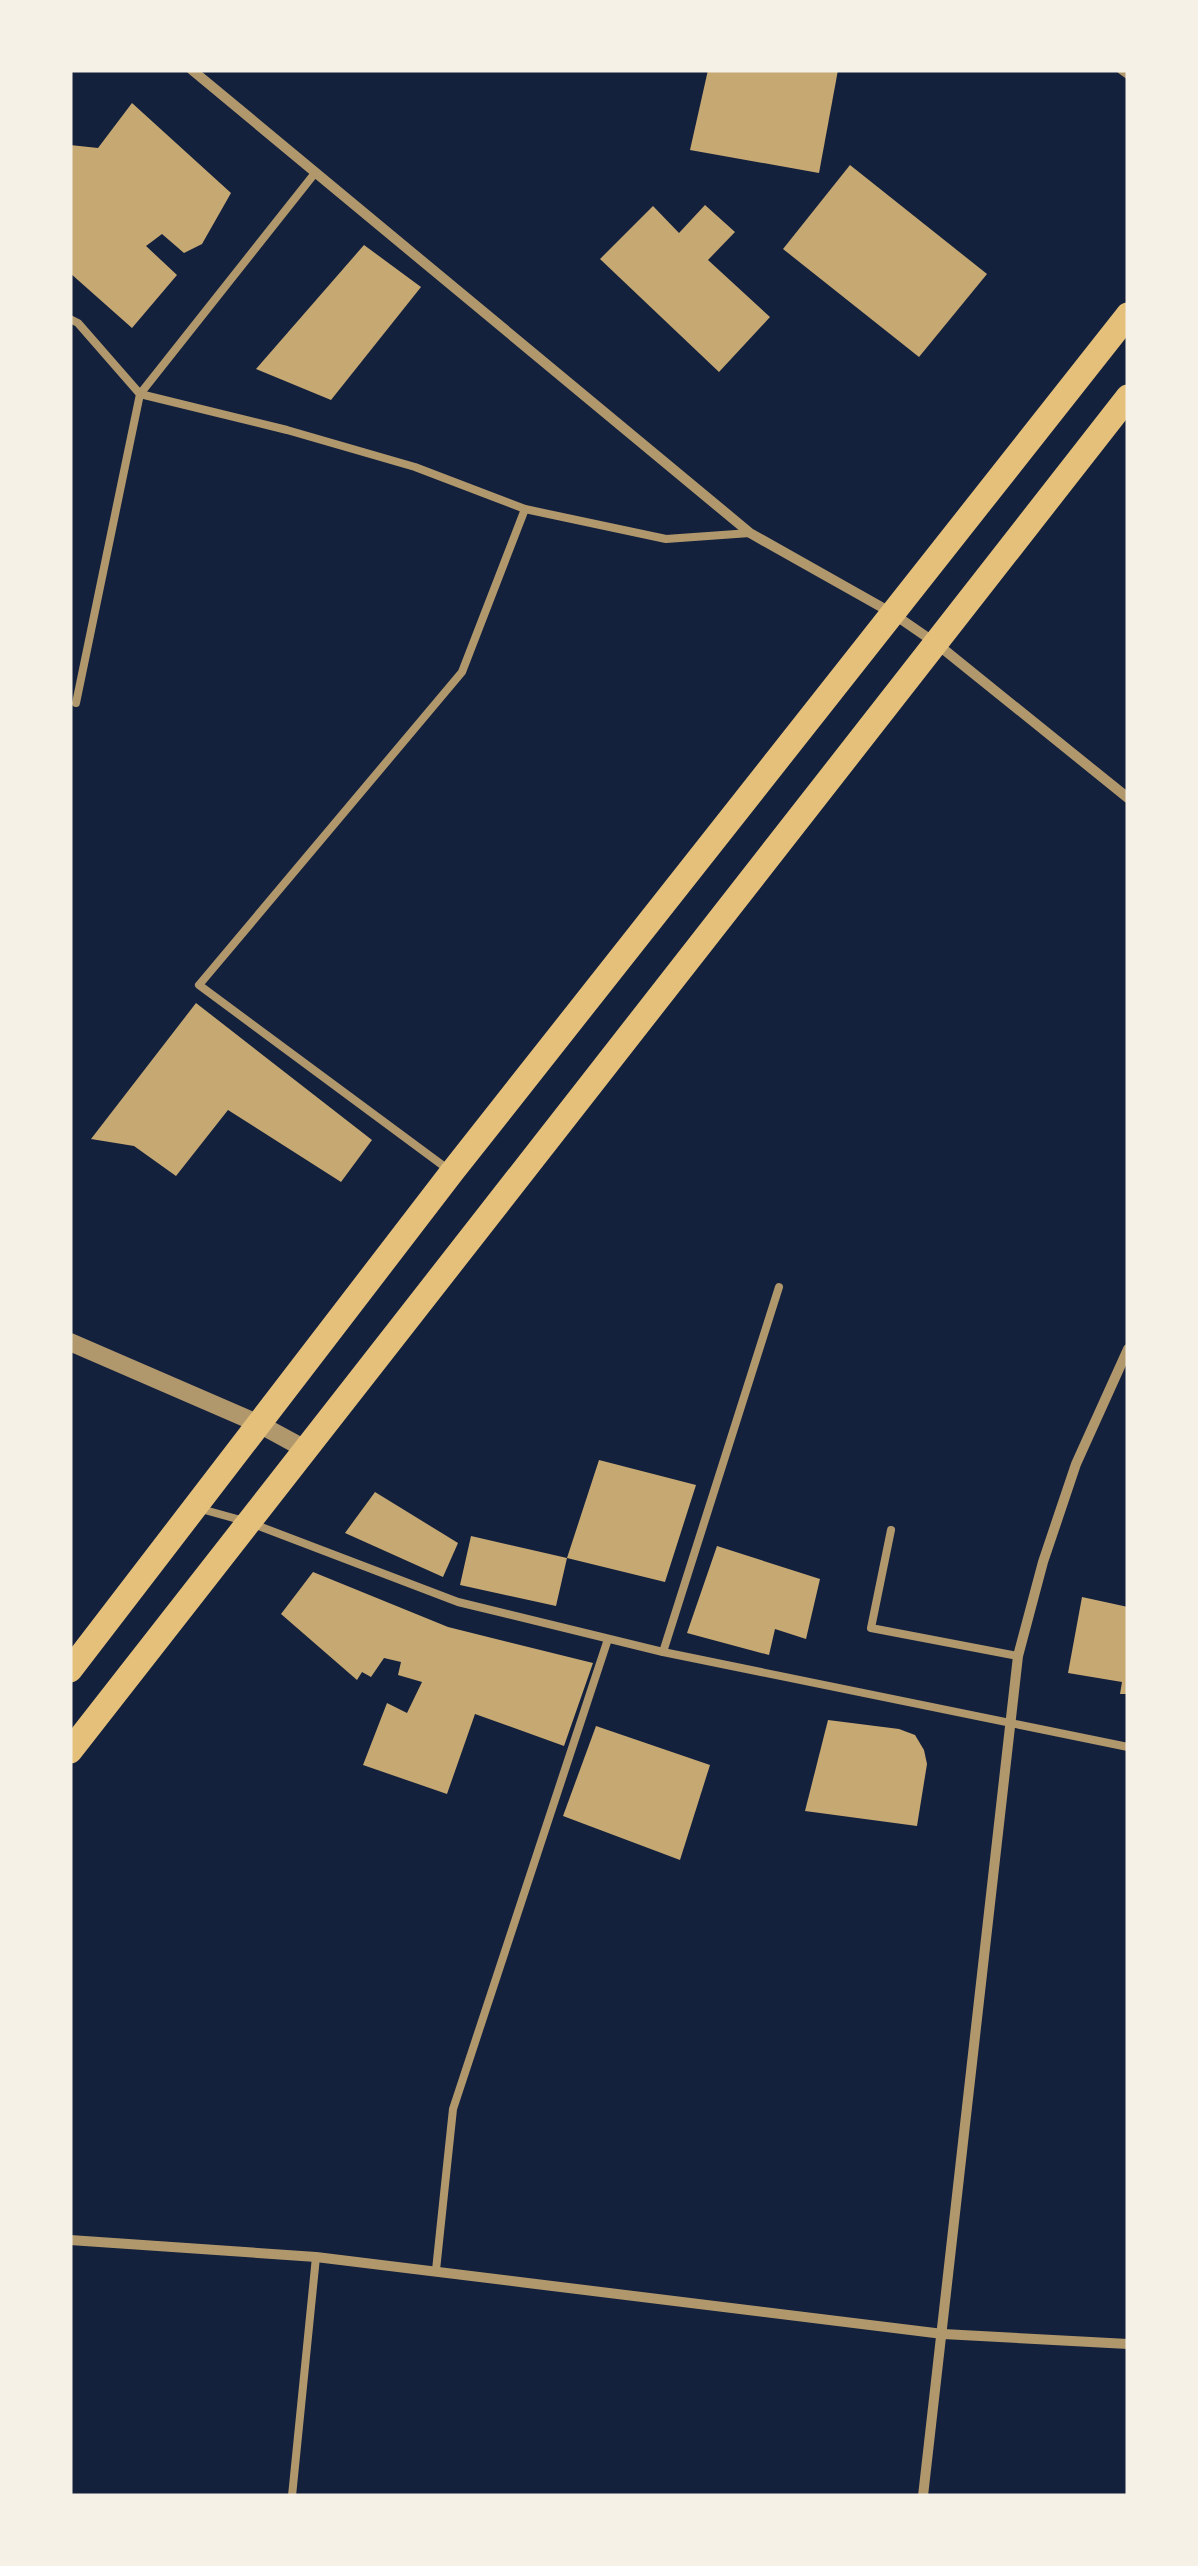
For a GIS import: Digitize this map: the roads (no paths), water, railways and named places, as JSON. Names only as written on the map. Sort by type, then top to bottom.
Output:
[{"type":"main road","points":[[70,1670],[452,1172],[1128,314]]},
{"type":"main road","points":[[70,1751],[1128,397]]},
{"type":"street","points":[[192,70],[750,533],[892,613],[937,644],[1128,798]]},
{"type":"street","points":[[70,1342],[257,1423],[305,1449]]},
{"type":"street","points":[[923,2496],[1018,1656],[1043,1562],[1076,1464],[1128,1348]]},
{"type":"street","points":[[70,2240],[316,2257],[944,2334],[1128,2344]]},
{"type":"lane","points":[[1122,70],[1128,75]]},
{"type":"lane","points":[[76,702],[140,394],[315,172]]},
{"type":"lane","points":[[70,319],[78,323],[140,394],[415,467],[524,508],[666,539],[750,533]]},
{"type":"lane","points":[[452,1172],[199,985],[462,672],[524,508]]},
{"type":"lane","points":[[663,1652],[780,1287]]},
{"type":"lane","points":[[197,1507],[248,1522],[458,1602],[663,1652],[1128,1747]]},
{"type":"lane","points":[[891,1530],[871,1628],[1018,1656]]},
{"type":"lane","points":[[436,2270],[453,2109],[608,1639]]},
{"type":"lane","points":[[292,2496],[316,2257]]}]
